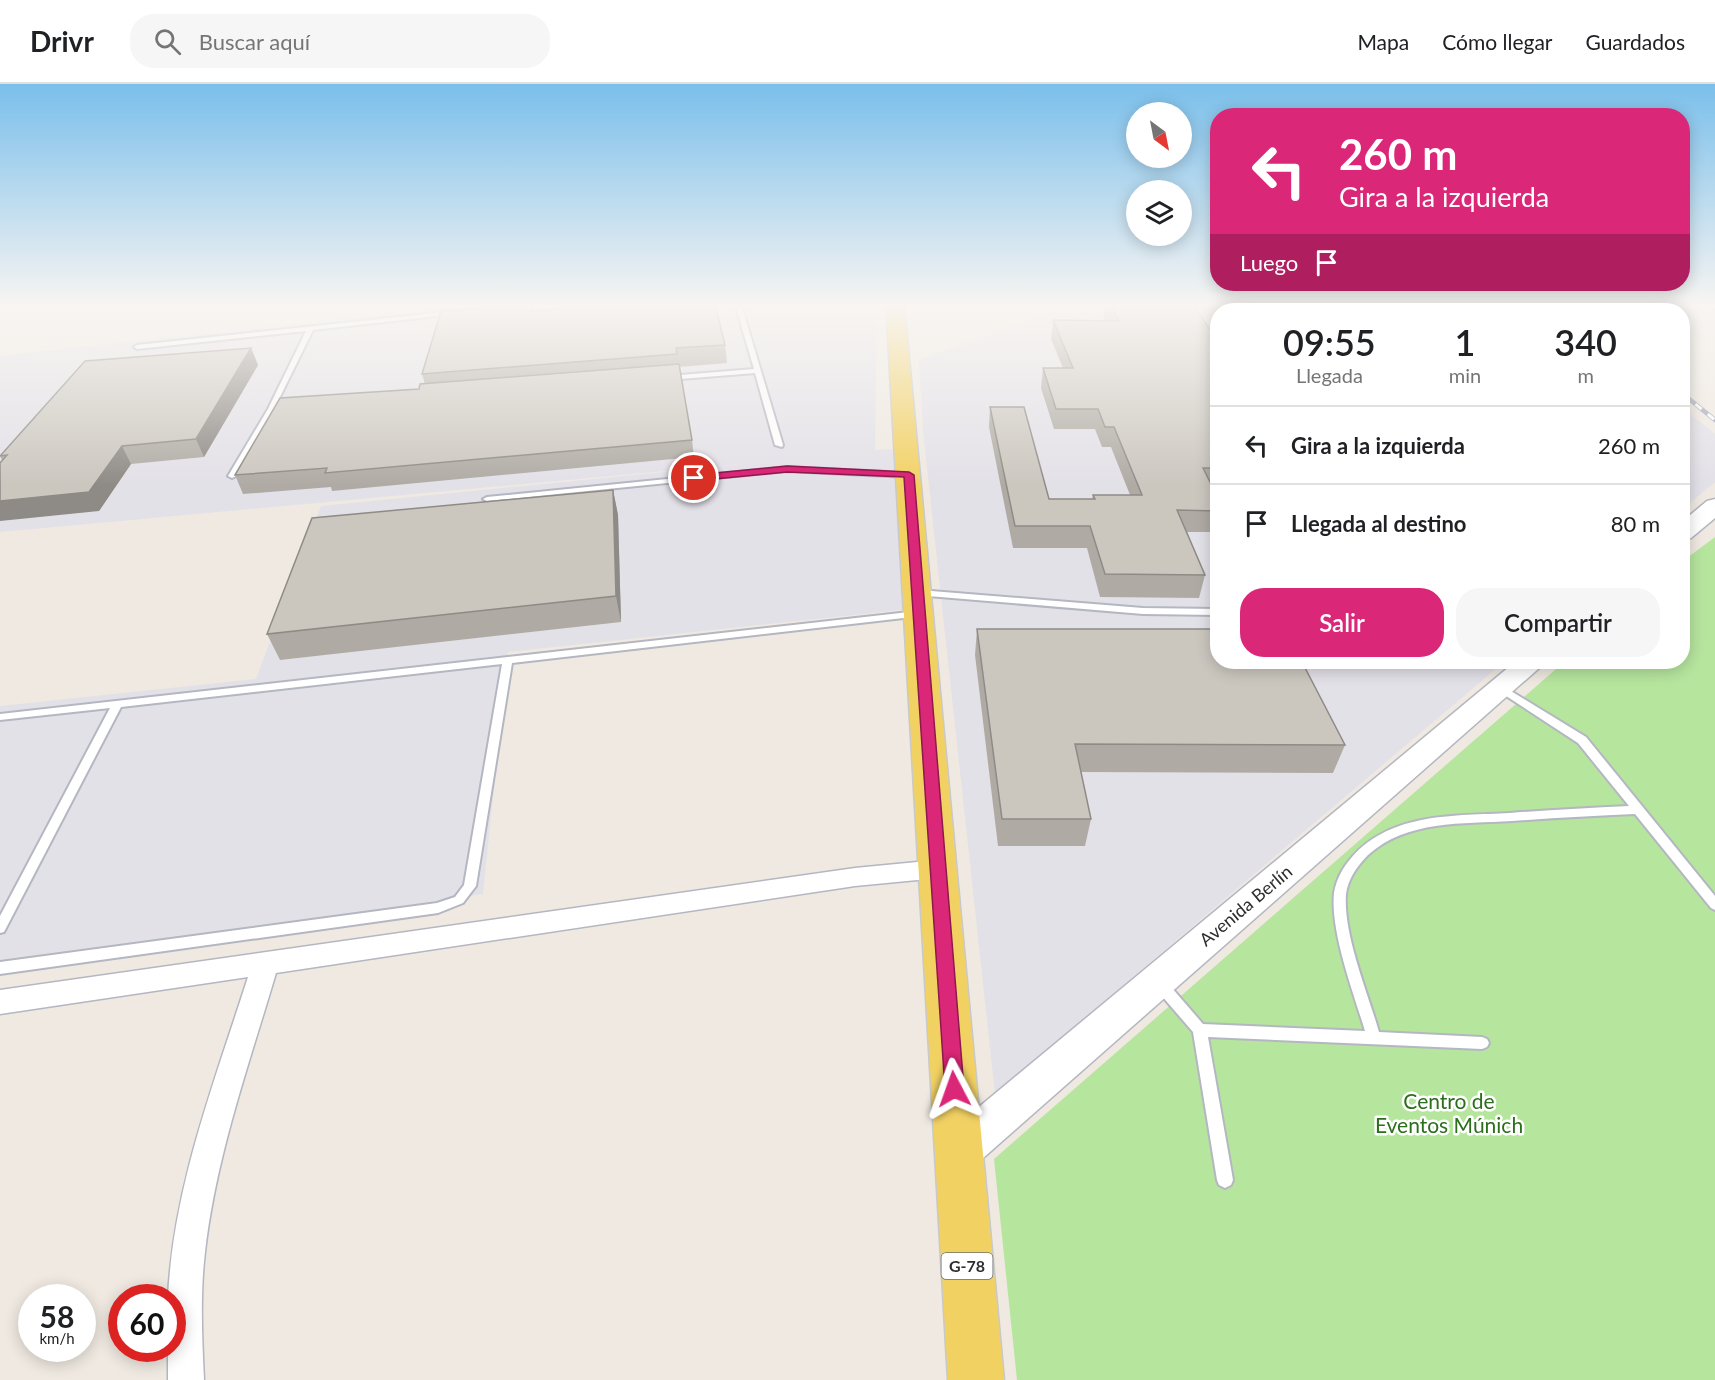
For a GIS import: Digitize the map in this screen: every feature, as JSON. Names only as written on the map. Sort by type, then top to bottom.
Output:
[{"type":"main road","name":"G-78","points":[[900,364],[976,1380]]},
{"type":"street","points":[[1690,527],[1715,506]]},
{"type":"street","name":"Avenida Berlín","points":[[959,1151],[1524,669]]},
{"type":"street","points":[[0,1002],[855,877],[938,869]]},
{"type":"street","points":[[186,1380],[185,1294],[191,1235],[213,1137],[266,963]]},
{"type":"lane","points":[[232,476],[271,409],[293,364]]},
{"type":"lane","points":[[756,364],[778,445]]},
{"type":"lane","points":[[663,378],[758,370]]},
{"type":"lane","points":[[271,409],[283,408]]},
{"type":"lane","points":[[487,499],[787,469],[909,475]]},
{"type":"lane","points":[[0,717],[508,659],[919,603],[1210,612]]},
{"type":"lane","points":[[0,968],[438,909],[459,900],[470,886],[508,659]]},
{"type":"lane","points":[[1501,688],[1582,740],[1715,905]]},
{"type":"lane","points":[[0,928],[117,705]]},
{"type":"lane","points":[[1374,1038],[1343,925],[1340,895],[1344,877],[1361,854],[1385,836],[1402,829],[1437,822],[1639,810]]},
{"type":"lane","points":[[1158,981],[1200,1030],[1225,1180]]},
{"type":"lane","points":[[1200,1030],[1482,1042]]},
{"type":"shaded area","points":[[0,364],[876,364],[875,450],[894,449],[910,609],[508,652],[483,894],[0,967],[0,706],[256,679],[321,506],[765,462],[0,532]]},
{"type":"shaded area","points":[[919,364],[1210,364],[1210,669],[1496,669],[995,1094],[923,431]]},
{"type":"shaded area","points":[[1690,414],[1715,434],[1715,482],[1690,503]]},
{"type":"green space","name":"Centro de Eventos Múnich","points":[[1715,537],[1715,1380],[1017,1380],[994,1159],[1556,669],[1690,669],[1690,556]]},
{"type":"building","points":[[82,364],[241,364],[196,439],[122,446],[89,492],[0,501],[0,463],[7,455],[0,456]]},
{"type":"building","points":[[425,364],[543,364],[422,374]]},
{"type":"building","points":[[679,364],[692,440],[325,473],[327,468],[235,475],[280,398],[419,389],[420,384]]},
{"type":"building","points":[[1072,364],[1210,364],[1210,468],[1203,468],[1210,482],[1210,511],[1177,510],[1205,575],[1105,574],[1090,526],[1015,526],[990,407],[1024,407],[1049,499],[1095,499],[1093,495],[1142,495],[1114,427],[1105,427],[1098,409],[1056,409],[1043,368],[1073,368]]},
{"type":"building","points":[[613,490],[616,596],[267,634],[312,518]]},
{"type":"building","points":[[977,629],[1210,629],[1210,669],[1306,669],[1345,745],[1075,744],[1091,819],[1002,819]]},
{"type":"railway","points":[[1690,400],[1715,420]]},
{"type":"route","points":[[694,478],[787,469],[909,475],[954,1089]]}]
